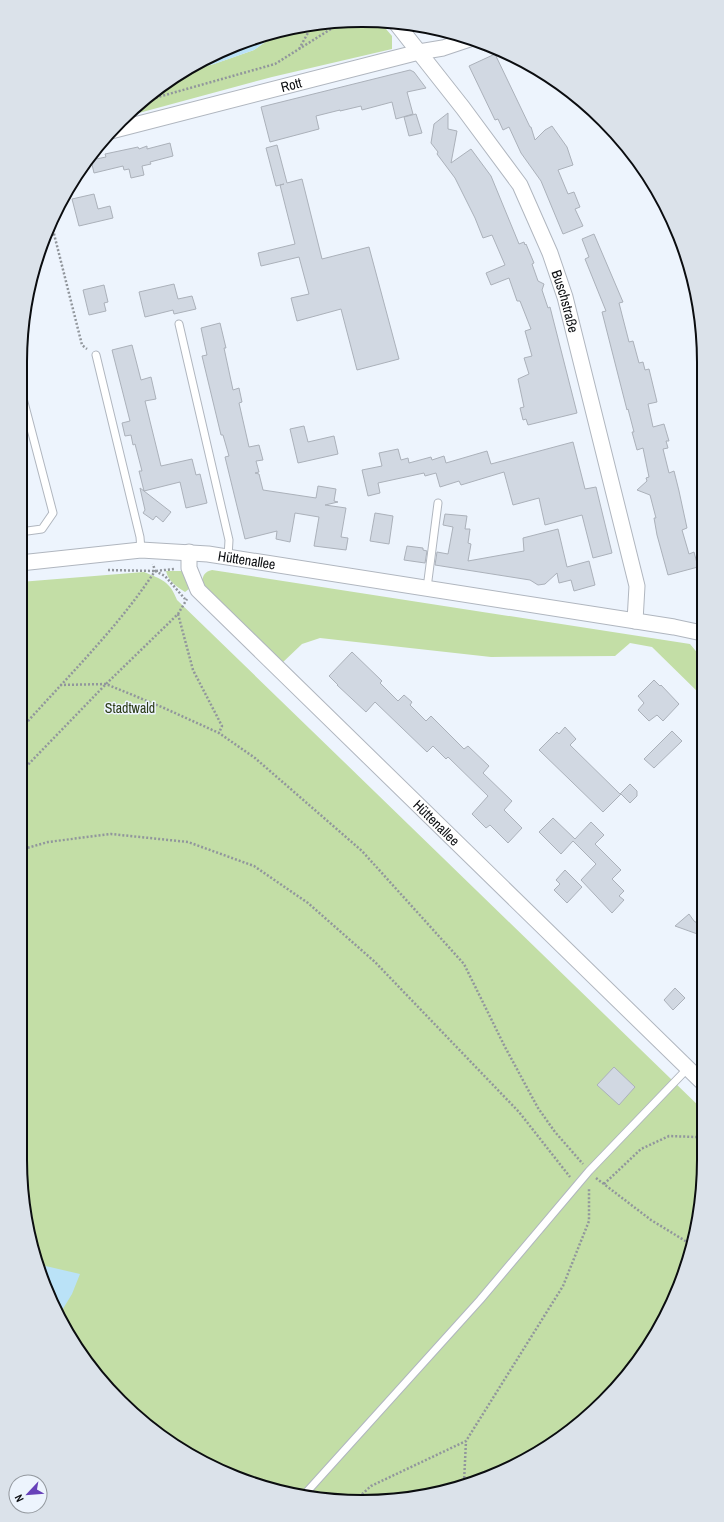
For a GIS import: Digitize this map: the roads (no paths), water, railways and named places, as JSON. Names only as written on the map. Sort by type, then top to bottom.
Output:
[{"type":"street","name":"Buschstraße","points":[[401,30],[520,185],[550,253],[571,320],[637,586],[635,621]]},
{"type":"street","name":"Rott","points":[[122,128],[419,52],[443,48],[461,42]]},
{"type":"street","name":"Hüttenallee","points":[[27,562],[141,550],[189,552],[427,588],[697,632]]},
{"type":"street","name":"Hüttenallee","points":[[189,552],[189,568],[198,590],[697,1077]]},
{"type":"lane","points":[[179,324],[229,540],[228,557]]},
{"type":"lane","points":[[96,355],[140,537],[141,550]]},
{"type":"lane","points":[[27,414],[53,513],[42,529],[27,531]]},
{"type":"lane","points":[[427,588],[438,503]]},
{"type":"lane","points":[[308,1491],[480,1300],[578,1186],[589,1171],[688,1068]]},
{"type":"water","points":[[267,41],[254,50],[207,66],[234,53]]},
{"type":"water","points":[[44,1266],[80,1274],[72,1294],[63,1309]]},
{"type":"park label","name":"Stadtwald","points":[[130,708]]}]
